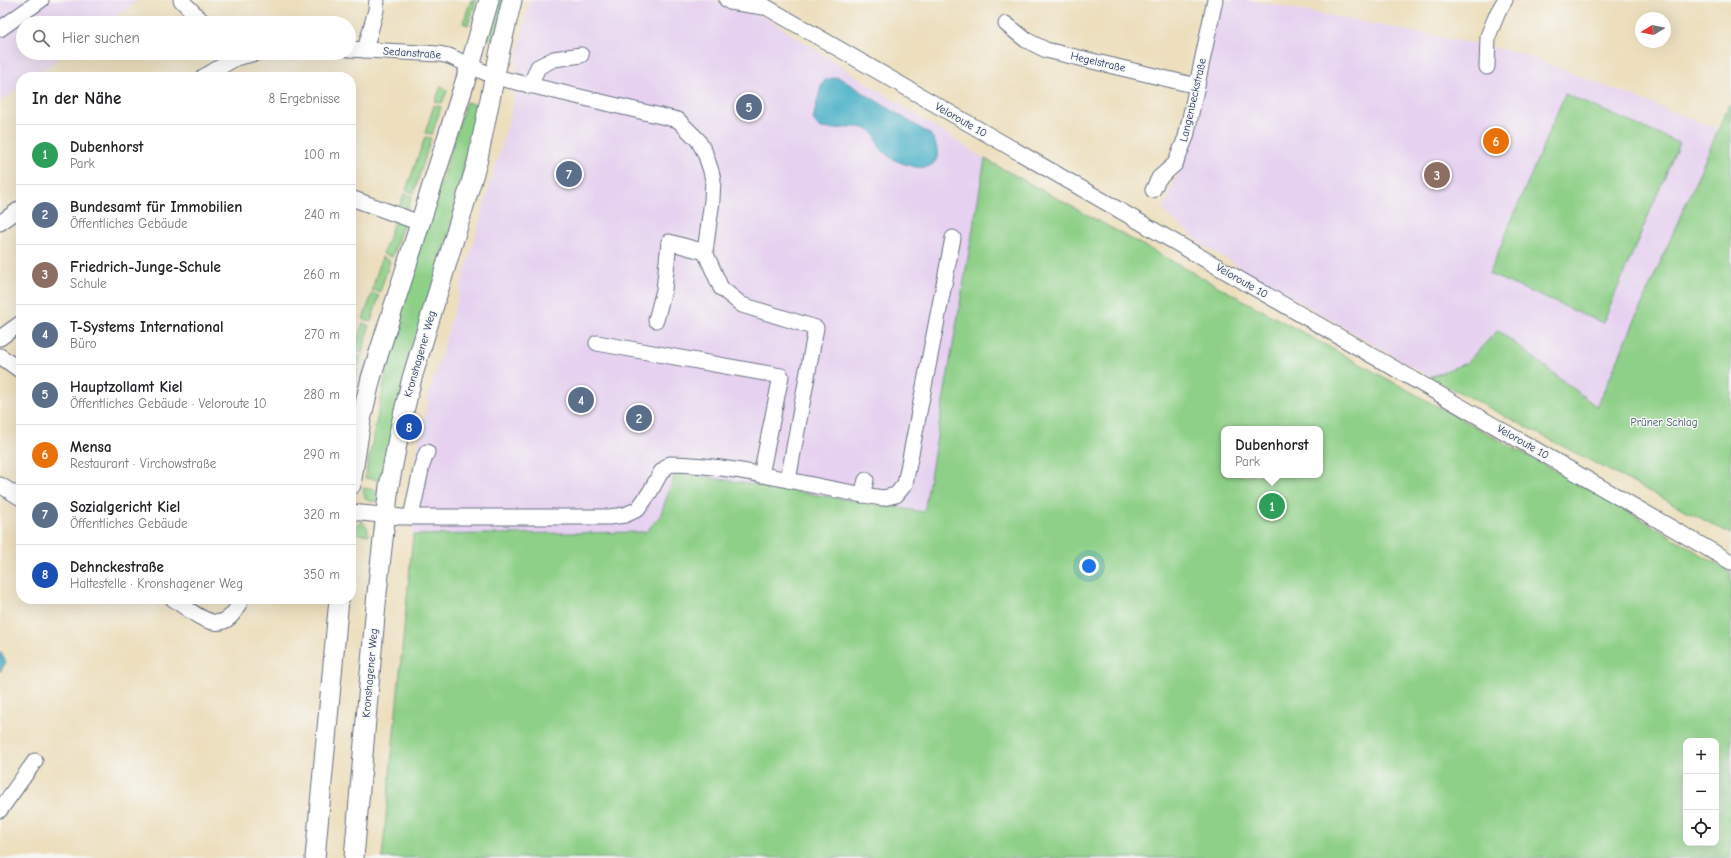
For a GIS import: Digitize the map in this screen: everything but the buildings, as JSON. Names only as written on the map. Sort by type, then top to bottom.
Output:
[{"type":"main road","points":[[356,452],[361,420],[371,378],[470,66],[488,0]]},
{"type":"main road","name":"Kronshagener Weg","points":[[354,858],[377,593],[386,516],[400,428],[412,378],[476,163],[512,0]]},
{"type":"main road","points":[[315,858],[339,604]]},
{"type":"street","points":[[3,22],[41,0]]},
{"type":"street","points":[[181,0],[197,16]]},
{"type":"street","points":[[364,50],[376,10],[377,0]]},
{"type":"street","points":[[727,0],[730,2],[768,8]]},
{"type":"street","name":"Veloroute 10","points":[[754,0],[1731,562]]},
{"type":"street","name":"Langenbeckstraße","points":[[1152,190],[1159,178],[1169,170],[1180,153],[1188,129],[1215,0]]},
{"type":"street","points":[[1487,67],[1488,36],[1498,12],[1505,0]]},
{"type":"street","name":"Hegelstraße","points":[[1006,24],[1026,40],[1046,50],[1196,86]]},
{"type":"street","name":"Sedanstraße","points":[[356,49],[439,54],[449,56],[494,77],[678,120],[698,140],[705,153],[713,180],[712,200],[705,252]]},
{"type":"street","points":[[530,86],[538,67],[554,59],[581,55]]},
{"type":"street","points":[[210,72],[227,60]]},
{"type":"street","points":[[356,200],[420,223]]},
{"type":"street","points":[[0,223],[16,212]]},
{"type":"street","points":[[356,513],[411,517],[609,517],[626,515],[638,509],[650,492],[661,472],[670,464],[693,465],[761,475],[883,498],[896,495],[905,484],[953,238]]},
{"type":"street","points":[[656,320],[664,290],[669,242],[705,252],[721,288],[742,305],[816,328],[788,480]]},
{"type":"street","points":[[0,338],[16,327]]},
{"type":"street","points":[[597,343],[781,376],[761,475]]},
{"type":"street","points":[[0,356],[16,367]]},
{"type":"street","points":[[411,517],[422,465],[427,452]]},
{"type":"street","points":[[862,495],[866,480]]},
{"type":"street","points":[[0,485],[16,495]]},
{"type":"street","points":[[180,604],[204,620],[218,624],[233,615],[238,604]]},
{"type":"street","points":[[0,810],[35,761]]},
{"type":"shaded area","points":[[0,0],[139,0],[117,16],[16,16],[16,60],[57,60],[41,72],[16,72],[16,90],[0,102]]},
{"type":"shaded area","points":[[530,0],[715,0],[728,8],[764,16],[985,159],[924,512],[677,472],[660,516],[646,532],[413,535],[408,494],[429,396],[514,103],[518,53]]},
{"type":"shaded area","points":[[1220,0],[1250,0],[1517,52],[1718,129],[1597,407],[1498,330],[1466,363],[1430,377],[1206,247],[1163,211],[1191,140]]},
{"type":"green space","points":[[471,0],[476,0],[468,25],[463,23]]},
{"type":"green space","points":[[495,0],[505,0],[496,41],[485,37]]},
{"type":"green space","points":[[441,85],[447,91],[442,103],[435,102]]},
{"type":"green space","points":[[1565,94],[1679,143],[1603,323],[1489,274]]},
{"type":"green space","points":[[466,102],[477,105],[453,218],[383,481],[365,478],[397,321]]},
{"type":"green space","points":[[434,105],[441,107],[432,134],[425,133]]},
{"type":"green space","name":"Prüner Schlag","points":[[1729,105],[1731,105],[1731,534],[1430,377],[1466,363],[1498,330],[1597,407]]},
{"type":"green space","points":[[425,137],[431,138],[414,193],[406,190]]},
{"type":"green space","points":[[985,159],[1609,500],[1731,572],[1731,858],[382,858],[413,535],[646,532],[660,516],[676,472],[924,512]]},
{"type":"green space","points":[[404,194],[412,196],[405,214],[398,210]]},
{"type":"green space","points":[[396,216],[405,219],[392,257],[383,254]]},
{"type":"green space","points":[[382,257],[390,261],[380,292],[372,290]]},
{"type":"green space","points":[[372,293],[379,296],[371,322],[363,319]]},
{"type":"green space","points":[[363,323],[369,326],[362,353],[356,351],[356,342]]},
{"type":"green space","points":[[356,356],[361,357],[356,376]]},
{"type":"green space","points":[[363,488],[381,491],[378,499],[376,501],[368,501],[365,499]]},
{"type":"green space","points":[[362,521],[367,527],[369,535],[356,533],[356,526]]},
{"type":"water","points":[[838,77],[930,134],[934,140],[937,153],[937,158],[934,163],[930,166],[915,167],[895,160],[882,150],[874,134],[870,130],[862,127],[824,129],[818,127],[813,119],[821,86],[825,80]]},
{"type":"water","points":[[0,651],[6,662],[0,672]]},
{"type":"place","name":"Hauptzollamt Kiel","points":[[749,107]]},
{"type":"place","name":"Mensa","points":[[1496,141]]},
{"type":"place","name":"Sozialgericht Kiel","points":[[569,174]]},
{"type":"place","name":"Friedrich-Junge-Schule","points":[[1437,175]]},
{"type":"place","name":"T-Systems International","points":[[581,400]]},
{"type":"place","name":"Bundesamt für Immobilien","points":[[639,418]]},
{"type":"place","name":"Dehnckestraße","points":[[409,427]]},
{"type":"place","name":"Dubenhorst","points":[[1272,506]]}]
